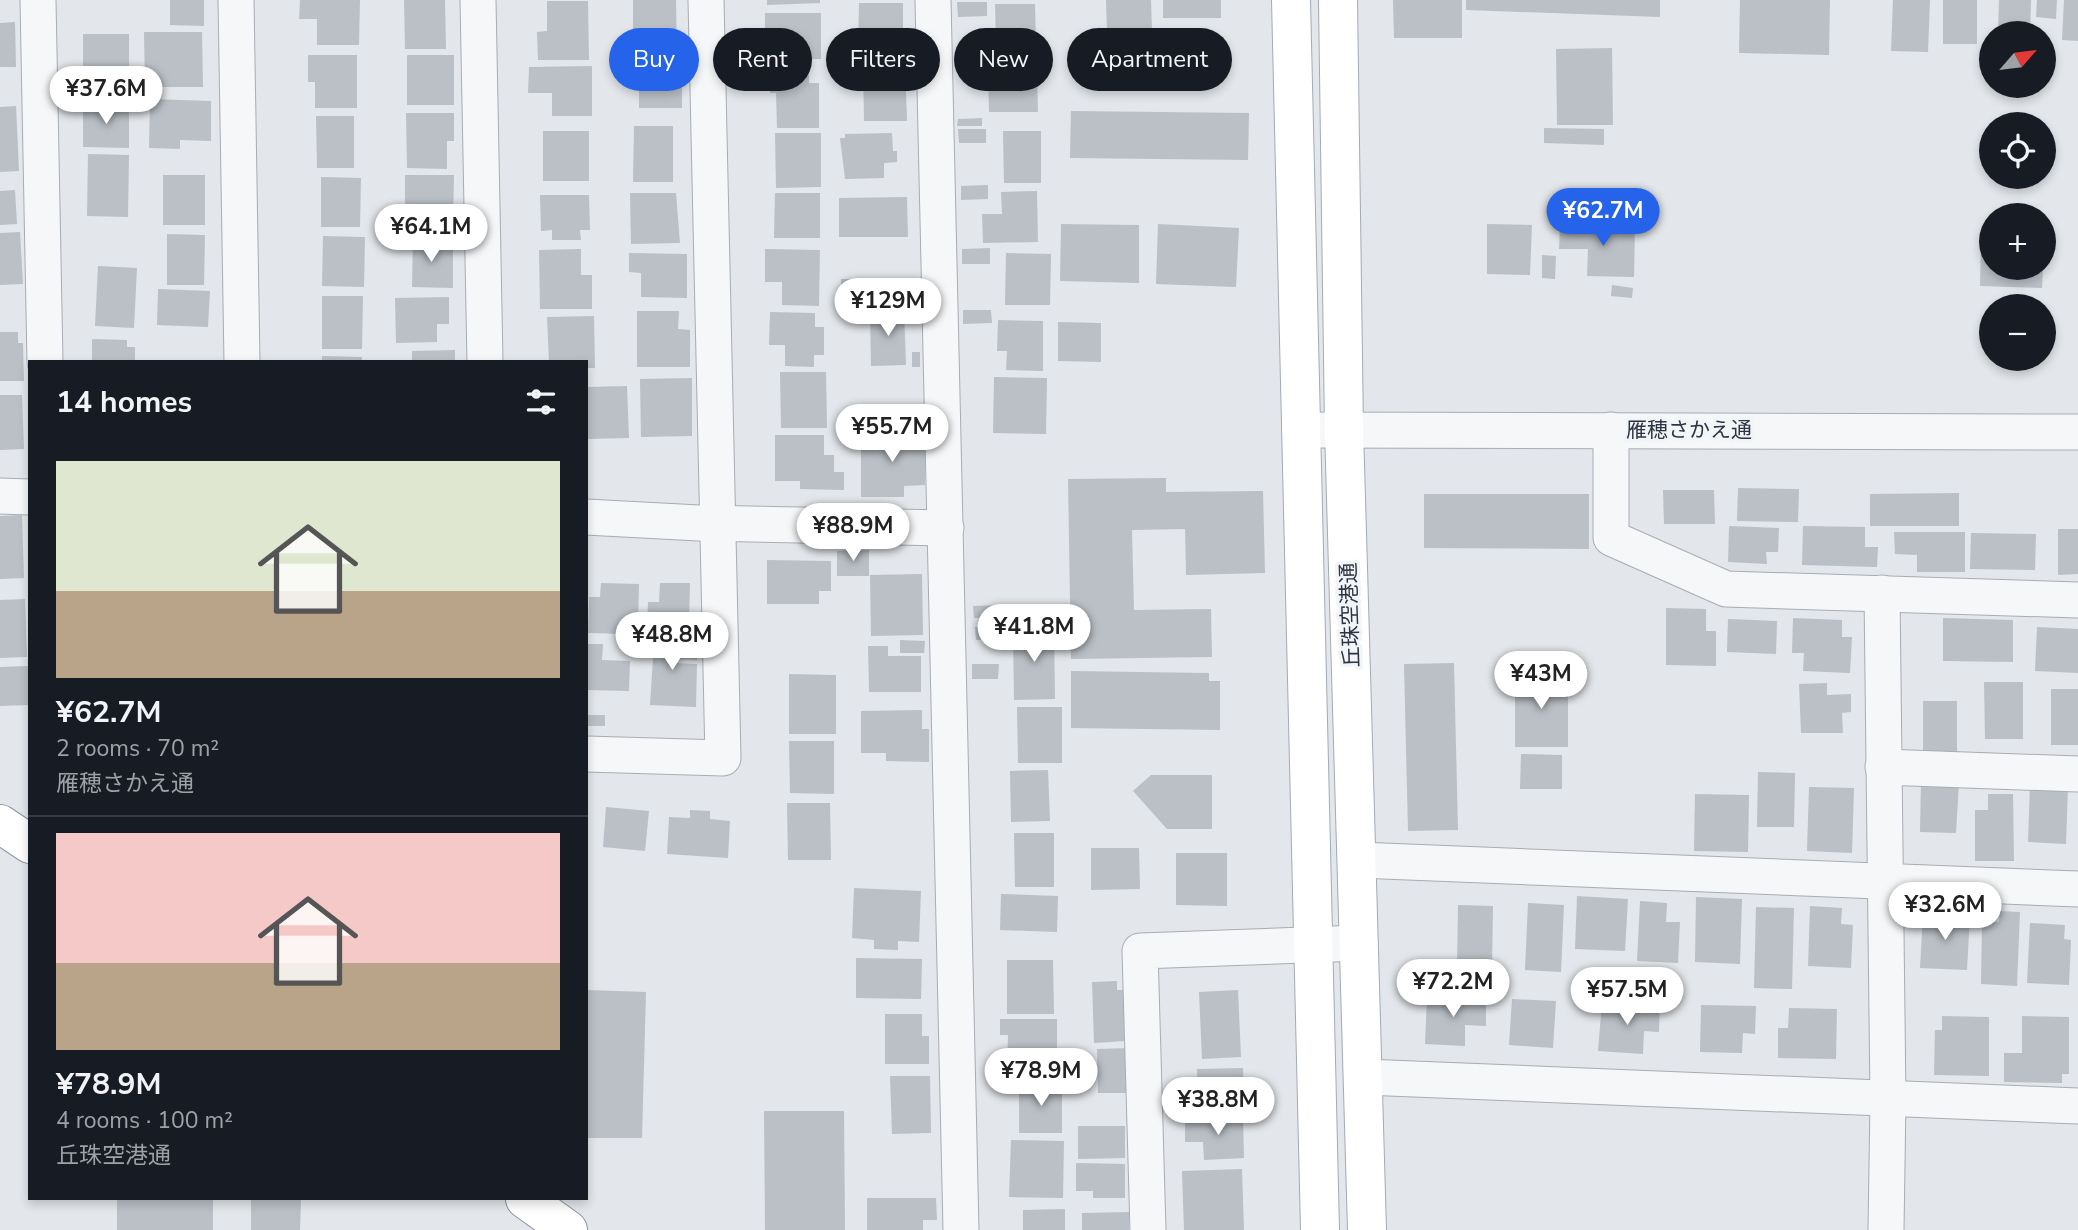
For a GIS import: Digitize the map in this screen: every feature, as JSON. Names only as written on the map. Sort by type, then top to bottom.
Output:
[{"type":"main road","points":[[1291,0],[1321,1230]]},
{"type":"main road","name":"丘珠空港通","points":[[1338,0],[1344,429],[1367,1230]]},
{"type":"main road","points":[[0,824],[28,843]]},
{"type":"main road","points":[[526,1200],[568,1230]]},
{"type":"street","points":[[37,0],[45,360]]},
{"type":"street","points":[[236,0],[243,360]]},
{"type":"street","points":[[478,0],[485,360]]},
{"type":"street","points":[[588,754],[723,758],[706,0]]},
{"type":"street","points":[[933,0],[961,1230]]},
{"type":"street","points":[[1611,429],[1611,538],[1726,589],[2078,600]]},
{"type":"street","name":"雁穂さかえ通","points":[[1300,430],[2078,432]]},
{"type":"street","points":[[0,496],[28,497]]},
{"type":"street","points":[[588,517],[718,524],[946,528]]},
{"type":"street","points":[[1882,593],[1888,1100],[1886,1230]]},
{"type":"street","points":[[1883,767],[2078,774]]},
{"type":"street","points":[[1358,860],[2078,889]]},
{"type":"street","points":[[1148,1230],[1140,951],[1360,943]]},
{"type":"street","points":[[1364,1077],[2078,1106]]},
{"type":"building","points":[[170,0],[204,0],[204,26],[170,25]]},
{"type":"building","points":[[300,0],[360,0],[359,45],[317,45],[317,19],[299,19]]},
{"type":"building","points":[[404,0],[445,0],[446,49],[405,49]]},
{"type":"building","points":[[633,0],[676,0],[676,28],[633,28]]},
{"type":"building","points":[[767,0],[820,0],[820,3],[767,5]]},
{"type":"building","points":[[1106,0],[1151,0],[1152,28],[1107,28]]},
{"type":"building","points":[[1163,0],[1221,0],[1221,18],[1163,18]]},
{"type":"building","points":[[1393,0],[1462,0],[1462,38],[1394,38]]},
{"type":"building","points":[[1466,0],[1660,0],[1660,17],[1466,10]]},
{"type":"building","points":[[1740,0],[1830,0],[1829,55],[1739,53]]},
{"type":"building","points":[[1893,0],[1930,0],[1928,52],[1891,51]]},
{"type":"building","points":[[1943,0],[1977,0],[1977,44],[1943,44]]},
{"type":"building","points":[[1999,0],[2031,0],[2030,21],[1998,21]]},
{"type":"building","points":[[2037,0],[2057,0],[2056,19],[2036,17]]},
{"type":"building","points":[[2064,0],[2078,0],[2078,41],[2062,40]]},
{"type":"building","points":[[547,1],[588,1],[589,60],[538,60],[537,32],[547,31]]},
{"type":"building","points":[[957,2],[987,2],[987,16],[958,17]]},
{"type":"building","points":[[859,3],[903,3],[903,28],[858,28]]},
{"type":"building","points":[[995,4],[1035,4],[1036,28],[996,28]]},
{"type":"building","points":[[765,13],[821,13],[821,59],[812,59],[812,28],[765,28]]},
{"type":"building","points":[[15,22],[16,67],[0,67],[0,23]]},
{"type":"building","points":[[144,32],[202,32],[203,87],[145,87]]},
{"type":"building","points":[[83,34],[129,34],[129,97],[83,97]]},
{"type":"building","points":[[1612,48],[1613,125],[1557,125],[1556,49]]},
{"type":"building","points":[[308,55],[357,55],[357,108],[315,108],[315,82],[308,82]]},
{"type":"building","points":[[407,55],[454,55],[454,105],[407,105]]},
{"type":"building","points":[[592,66],[592,116],[552,116],[552,93],[528,93],[529,67]]},
{"type":"building","points":[[812,83],[819,83],[819,128],[777,128],[776,93],[770,93],[812,91]]},
{"type":"building","points":[[639,91],[682,91],[682,108],[639,108]]},
{"type":"building","points":[[864,91],[906,91],[907,121],[864,121]]},
{"type":"building","points":[[988,91],[1037,91],[1038,112],[989,112]]},
{"type":"building","points":[[150,99],[211,101],[211,141],[180,140],[180,149],[149,148]]},
{"type":"building","points":[[83,105],[129,105],[129,148],[83,147]]},
{"type":"building","points":[[16,106],[19,171],[0,172],[0,107]]},
{"type":"building","points":[[1071,111],[1249,113],[1248,160],[1070,158]]},
{"type":"building","points":[[406,113],[454,113],[454,141],[447,141],[447,169],[407,168]]},
{"type":"building","points":[[316,116],[354,116],[354,168],[317,168]]},
{"type":"building","points":[[982,118],[982,126],[957,126],[958,119]]},
{"type":"building","points":[[634,126],[673,126],[673,182],[633,182]]},
{"type":"building","points":[[1544,128],[1604,129],[1604,145],[1544,143]]},
{"type":"building","points":[[958,129],[986,129],[986,143],[959,143]]},
{"type":"building","points":[[543,131],[589,131],[589,181],[543,181]]},
{"type":"building","points":[[1003,131],[1041,131],[1041,183],[1004,183]]},
{"type":"building","points":[[775,133],[821,133],[821,187],[776,188]]},
{"type":"building","points":[[892,133],[897,162],[884,163],[884,178],[845,179],[840,138],[845,138],[845,134]]},
{"type":"building","points":[[88,154],[129,155],[128,217],[87,216]]},
{"type":"building","points":[[163,175],[205,175],[205,225],[163,225]]},
{"type":"building","points":[[405,175],[454,175],[453,225],[416,224],[417,216],[405,216]]},
{"type":"building","points":[[321,177],[361,178],[360,227],[321,227]]},
{"type":"building","points":[[988,185],[988,199],[961,200],[961,186]]},
{"type":"building","points":[[15,190],[17,224],[0,225],[0,191]]},
{"type":"building","points":[[1037,191],[1038,242],[983,243],[982,214],[1002,214],[1001,192]]},
{"type":"building","points":[[630,193],[676,193],[680,243],[631,244]]},
{"type":"building","points":[[775,193],[820,193],[820,238],[774,238]]},
{"type":"building","points":[[540,195],[589,195],[590,230],[580,230],[581,240],[552,240],[552,230],[541,231]]},
{"type":"building","points":[[907,197],[908,237],[839,237],[839,198]]},
{"type":"building","points":[[1061,224],[1139,225],[1139,283],[1060,281]]},
{"type":"building","points":[[1158,224],[1239,228],[1236,287],[1156,284]]},
{"type":"building","points":[[1487,224],[1532,225],[1530,275],[1487,274]]},
{"type":"building","points":[[1560,224],[1635,226],[1634,277],[1587,276],[1588,249],[1559,249]]},
{"type":"building","points":[[20,232],[23,284],[0,285],[0,233]]},
{"type":"building","points":[[167,234],[205,235],[204,285],[167,285]]},
{"type":"building","points":[[323,236],[365,237],[364,287],[322,286]]},
{"type":"building","points":[[413,236],[435,236],[435,249],[453,250],[453,288],[412,287]]},
{"type":"building","points":[[990,248],[990,264],[962,264],[962,249]]},
{"type":"building","points":[[581,249],[581,275],[592,275],[592,309],[540,309],[539,250]]},
{"type":"building","points":[[765,249],[820,250],[819,306],[782,305],[782,282],[765,282]]},
{"type":"building","points":[[629,253],[687,254],[687,298],[641,297],[641,273],[629,272]]},
{"type":"building","points":[[1006,253],[1051,254],[1050,305],[1005,305]]},
{"type":"building","points":[[1542,255],[1556,256],[1555,279],[1542,278]]},
{"type":"building","points":[[98,266],[137,268],[134,328],[95,326]]},
{"type":"building","points":[[841,279],[860,279],[861,298],[841,298]]},
{"type":"building","points":[[1980,280],[2042,280],[2042,288],[1980,286]]},
{"type":"building","points":[[1612,285],[1633,288],[1632,298],[1611,296]]},
{"type":"building","points":[[158,289],[210,291],[208,327],[157,325]]},
{"type":"building","points":[[322,296],[363,296],[362,349],[322,349]]},
{"type":"building","points":[[449,297],[449,324],[437,324],[437,342],[396,343],[395,298]]},
{"type":"building","points":[[904,310],[906,365],[871,366],[870,311]]},
{"type":"building","points":[[963,310],[991,310],[992,323],[963,324]]},
{"type":"building","points":[[637,311],[679,311],[678,329],[690,330],[690,367],[637,367]]},
{"type":"building","points":[[770,312],[815,313],[815,327],[824,327],[824,355],[814,355],[814,367],[785,366],[785,345],[769,345]]},
{"type":"building","points":[[594,316],[595,368],[588,368],[588,360],[549,360],[547,317]]},
{"type":"building","points":[[998,320],[1043,321],[1043,371],[1006,370],[1007,351],[997,351]]},
{"type":"building","points":[[1058,322],[1101,323],[1101,362],[1058,361]]},
{"type":"building","points":[[0,332],[18,332],[18,343],[23,343],[24,381],[0,381]]},
{"type":"building","points":[[92,339],[127,340],[127,347],[135,347],[135,360],[92,360]]},
{"type":"building","points":[[455,350],[455,360],[412,360],[412,351]]},
{"type":"building","points":[[912,352],[920,352],[920,367],[912,367]]},
{"type":"building","points":[[322,356],[362,357],[362,360],[322,360]]},
{"type":"building","points":[[780,372],[826,372],[827,428],[781,428]]},
{"type":"building","points":[[994,377],[1047,378],[1046,434],[993,433]]},
{"type":"building","points":[[692,378],[692,436],[641,437],[640,379]]},
{"type":"building","points":[[627,386],[629,438],[588,439],[588,387]]},
{"type":"building","points":[[0,395],[22,395],[24,449],[0,450]]},
{"type":"building","points":[[861,434],[925,434],[925,485],[904,486],[904,497],[861,497]]},
{"type":"building","points":[[775,435],[824,435],[824,455],[834,455],[834,472],[844,472],[844,490],[800,489],[800,481],[775,481]]},
{"type":"building","points":[[1166,478],[1166,492],[1263,491],[1265,573],[1186,575],[1185,529],[1132,530],[1134,610],[1211,609],[1212,657],[1071,659],[1068,479]]},
{"type":"building","points":[[1738,488],[1799,489],[1798,522],[1737,521]]},
{"type":"building","points":[[1663,490],[1714,490],[1715,524],[1664,524]]},
{"type":"building","points":[[1959,493],[1959,526],[1870,526],[1870,494]]},
{"type":"building","points":[[1424,494],[1589,494],[1589,549],[1424,548]]},
{"type":"building","points":[[22,515],[24,578],[0,579],[0,516]]},
{"type":"building","points":[[1729,526],[1779,528],[1778,552],[1766,552],[1767,564],[1728,562]]},
{"type":"building","points":[[1803,526],[1865,527],[1865,547],[1878,547],[1877,567],[1802,565]]},
{"type":"building","points":[[2058,529],[2078,529],[2078,574],[2058,575]]},
{"type":"building","points":[[1894,532],[1965,532],[1965,572],[1917,572],[1917,555],[1895,554]]},
{"type":"building","points":[[1971,533],[2036,534],[2035,570],[1970,569]]},
{"type":"building","points":[[869,550],[869,576],[837,576],[837,551]]},
{"type":"building","points":[[767,560],[831,561],[831,591],[819,591],[819,604],[767,604]]},
{"type":"building","points":[[922,574],[923,635],[871,636],[870,575]]},
{"type":"building","points":[[601,583],[639,584],[638,626],[623,626],[623,634],[588,633],[589,597],[600,597]]},
{"type":"building","points":[[660,583],[690,583],[689,621],[665,621],[665,630],[647,630],[648,602],[659,602]]},
{"type":"building","points":[[25,599],[27,657],[0,658],[0,600]]},
{"type":"building","points":[[1003,605],[1003,617],[974,618],[973,606]]},
{"type":"building","points":[[1666,608],[1706,609],[1706,631],[1716,631],[1716,666],[1666,665]]},
{"type":"building","points":[[1793,618],[1842,620],[1842,637],[1852,637],[1850,673],[1803,671],[1804,653],[1792,653]]},
{"type":"building","points":[[1943,618],[2013,620],[2013,662],[1943,661]]},
{"type":"building","points":[[1728,619],[1777,621],[1776,654],[1727,652]]},
{"type":"building","points":[[1004,626],[1004,640],[976,640],[975,627]]},
{"type":"building","points":[[2037,627],[2078,629],[2078,673],[2035,671]]},
{"type":"building","points":[[1054,628],[1055,699],[1014,700],[1013,629]]},
{"type":"building","points":[[643,639],[698,641],[697,660],[674,659],[674,663],[697,664],[696,707],[650,705],[653,658],[642,658]]},
{"type":"building","points":[[900,640],[925,641],[924,653],[900,653]]},
{"type":"building","points":[[588,644],[603,644],[602,660],[630,661],[629,691],[588,690]]},
{"type":"building","points":[[868,646],[888,646],[888,656],[921,656],[921,692],[869,692]]},
{"type":"building","points":[[1454,663],[1458,830],[1408,831],[1404,664]]},
{"type":"building","points":[[972,664],[999,664],[998,679],[972,679]]},
{"type":"building","points":[[28,666],[28,705],[0,706],[0,667]]},
{"type":"building","points":[[1071,671],[1209,673],[1209,681],[1220,681],[1220,730],[1071,728]]},
{"type":"building","points":[[1559,673],[1559,692],[1568,692],[1568,747],[1515,747],[1515,674]]},
{"type":"building","points":[[789,674],[836,675],[836,734],[789,734]]},
{"type":"building","points":[[1984,682],[2023,682],[2023,739],[1985,739]]},
{"type":"building","points":[[1827,683],[1827,695],[1851,694],[1851,712],[1842,713],[1843,733],[1801,733],[1799,684]]},
{"type":"building","points":[[2051,689],[2078,689],[2078,745],[2051,745]]},
{"type":"building","points":[[1923,701],[1957,701],[1957,756],[1923,755]]},
{"type":"building","points":[[1017,707],[1062,707],[1062,763],[1018,763]]},
{"type":"building","points":[[922,710],[922,729],[929,729],[929,762],[886,761],[886,753],[861,753],[861,711]]},
{"type":"building","points":[[588,715],[605,715],[605,726],[588,726]]},
{"type":"building","points":[[789,741],[834,741],[834,794],[790,793]]},
{"type":"building","points":[[1521,754],[1562,755],[1562,789],[1520,789]]},
{"type":"building","points":[[1048,770],[1050,821],[1011,822],[1010,771]]},
{"type":"building","points":[[1758,772],[1795,773],[1794,827],[1757,827]]},
{"type":"building","points":[[1151,775],[1212,775],[1212,829],[1167,829],[1133,791]]},
{"type":"building","points":[[1921,781],[1959,783],[1956,833],[1920,832]]},
{"type":"building","points":[[2030,784],[2068,786],[2066,844],[2028,842]]},
{"type":"building","points":[[1809,787],[1854,788],[1852,853],[1807,851]]},
{"type":"building","points":[[1695,794],[1749,795],[1748,852],[1694,851]]},
{"type":"building","points":[[1988,794],[2013,794],[2014,861],[1975,861],[1975,810],[1988,810]]},
{"type":"building","points":[[787,803],[830,803],[831,860],[788,860]]},
{"type":"building","points":[[606,807],[649,811],[645,851],[603,847]]},
{"type":"building","points":[[690,810],[710,811],[710,819],[730,821],[728,858],[667,854],[669,817],[690,818]]},
{"type":"building","points":[[1014,833],[1054,833],[1054,887],[1015,887]]},
{"type":"building","points":[[1091,848],[1139,848],[1140,889],[1091,890]]},
{"type":"building","points":[[1176,853],[1227,853],[1227,906],[1176,905]]},
{"type":"building","points":[[854,888],[921,891],[919,942],[898,941],[898,950],[874,949],[874,940],[852,938]]},
{"type":"building","points":[[1001,894],[1058,896],[1057,932],[1000,930]]},
{"type":"building","points":[[1577,896],[1628,899],[1625,951],[1575,949]]},
{"type":"building","points":[[1696,897],[1742,899],[1740,964],[1695,962]]},
{"type":"building","points":[[1640,901],[1667,903],[1666,922],[1680,922],[1678,963],[1637,961]]},
{"type":"building","points":[[1528,903],[1564,905],[1561,972],[1525,970]]},
{"type":"building","points":[[1458,905],[1493,906],[1492,967],[1457,966]]},
{"type":"building","points":[[1810,906],[1842,908],[1841,924],[1853,925],[1851,968],[1808,966]]},
{"type":"building","points":[[1756,907],[1794,908],[1792,989],[1754,988]]},
{"type":"building","points":[[2000,911],[2020,912],[2017,986],[1981,984],[1982,921],[1999,922]]},
{"type":"building","points":[[1923,914],[1970,916],[1967,970],[1920,968]]},
{"type":"building","points":[[2030,923],[2065,925],[2064,939],[2071,940],[2069,985],[2027,983]]},
{"type":"building","points":[[856,958],[922,959],[921,999],[856,998]]},
{"type":"building","points":[[1007,960],[1053,960],[1054,1014],[1007,1014]]},
{"type":"building","points":[[1117,981],[1117,990],[1124,990],[1126,1041],[1094,1043],[1092,982]]},
{"type":"building","points":[[588,990],[646,992],[642,1138],[588,1138]]},
{"type":"building","points":[[1238,990],[1241,1057],[1202,1059],[1199,992]]},
{"type":"building","points":[[1427,996],[1486,998],[1486,1026],[1465,1025],[1465,1046],[1425,1044]]},
{"type":"building","points":[[1512,999],[1556,1001],[1553,1048],[1509,1045]]},
{"type":"building","points":[[1602,1002],[1660,1006],[1659,1032],[1644,1031],[1643,1054],[1598,1051]]},
{"type":"building","points":[[1701,1005],[1756,1006],[1755,1034],[1743,1033],[1742,1053],[1700,1052]]},
{"type":"building","points":[[1789,1008],[1837,1009],[1836,1059],[1778,1058],[1778,1028],[1788,1028]]},
{"type":"building","points":[[885,1014],[922,1014],[922,1036],[929,1036],[929,1064],[885,1064]]},
{"type":"building","points":[[1942,1016],[1989,1017],[1989,1076],[1934,1075],[1935,1030],[1942,1030]]},
{"type":"building","points":[[2022,1016],[2069,1017],[2069,1074],[2062,1074],[2062,1083],[2004,1082],[2004,1053],[2022,1053]]},
{"type":"building","points":[[1000,1019],[1057,1019],[1057,1075],[1007,1074],[1008,1035],[1000,1035]]},
{"type":"building","points":[[1130,1048],[1131,1093],[1098,1093],[1097,1049]]},
{"type":"building","points":[[1243,1068],[1244,1112],[1198,1112],[1197,1069]]},
{"type":"building","points":[[890,1076],[930,1076],[931,1133],[892,1134]]},
{"type":"building","points":[[1019,1082],[1062,1082],[1062,1133],[1019,1133]]},
{"type":"building","points":[[764,1111],[844,1111],[845,1230],[765,1230]]},
{"type":"building","points":[[1243,1118],[1244,1158],[1204,1160],[1203,1142],[1185,1142],[1185,1120]]},
{"type":"building","points":[[1078,1126],[1125,1126],[1125,1158],[1078,1159]]},
{"type":"building","points":[[1011,1140],[1064,1141],[1063,1198],[1009,1197]]},
{"type":"building","points":[[1076,1163],[1125,1164],[1125,1198],[1093,1198],[1093,1191],[1076,1191]]},
{"type":"building","points":[[1242,1169],[1244,1230],[1184,1230],[1182,1171]]},
{"type":"building","points":[[867,1198],[936,1198],[937,1220],[923,1220],[923,1230],[867,1230]]},
{"type":"building","points":[[117,1200],[213,1200],[213,1230],[117,1230]]},
{"type":"building","points":[[251,1200],[301,1200],[300,1230],[251,1230]]},
{"type":"building","points":[[1065,1209],[1065,1230],[1023,1230],[1023,1210]]},
{"type":"building","points":[[1129,1212],[1129,1230],[1082,1230],[1082,1213]]}]
